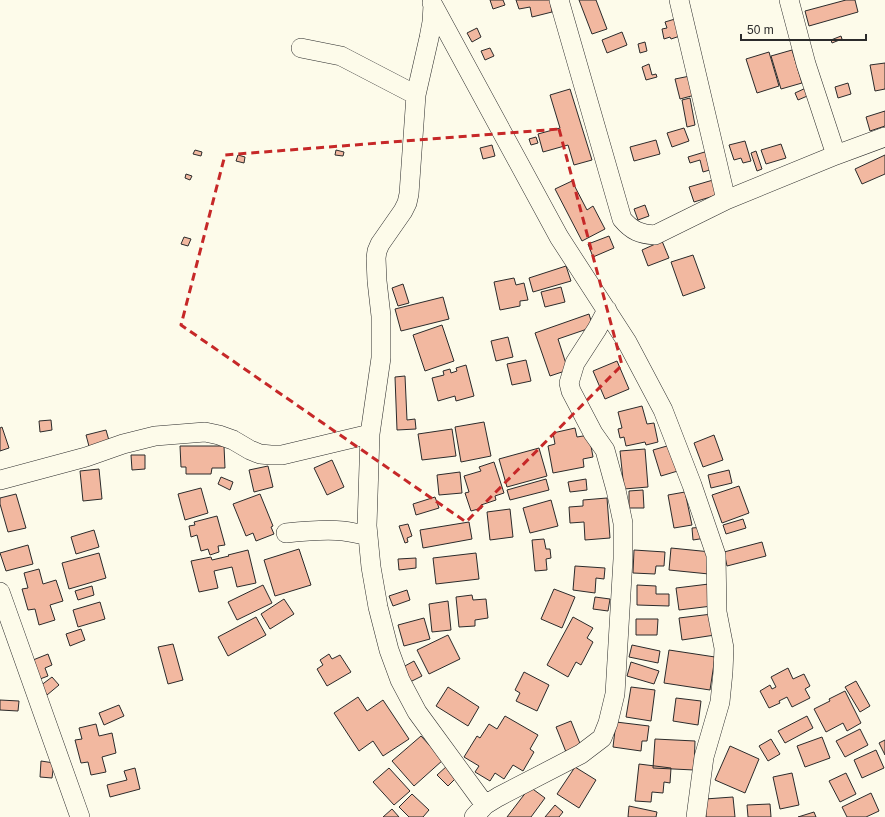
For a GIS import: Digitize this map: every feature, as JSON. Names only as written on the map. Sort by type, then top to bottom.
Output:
[{"type":"street","points":[[560,0],[622,219],[636,232],[645,235],[655,235],[726,200],[836,155],[885,137]]},
{"type":"street","points":[[679,0],[726,200]]},
{"type":"street","points":[[789,0],[806,64],[836,155]]},
{"type":"street","points":[[432,2],[432,22],[416,95],[409,194],[403,211],[380,244],[376,258],[381,316],[382,358],[370,434],[367,526],[371,567],[378,607],[389,650],[400,680],[417,712],[480,811],[519,785],[581,754],[602,738],[608,723],[615,694],[623,559],[623,523],[616,490],[604,450],[593,433],[571,391],[569,383],[575,363],[597,330],[607,310]]},
{"type":"street","points":[[432,2],[559,237],[627,342],[663,410],[692,485],[716,555],[718,612],[724,648],[723,672],[720,702],[704,757],[696,817]]},
{"type":"street","points":[[301,48],[341,56],[416,95]]},
{"type":"street","points":[[0,480],[86,457],[123,444],[155,436],[205,432],[233,440],[260,454],[271,455],[282,454],[370,434]]},
{"type":"street","points":[[286,533],[326,530],[344,531],[368,536]]},
{"type":"street","points":[[2,602],[80,817]]},
{"type":"highlighted area","points":[[559,129],[622,365],[466,522],[181,325],[225,155]]},
{"type":"building","points":[[490,0],[503,0],[505,5],[493,9]]},
{"type":"building","points":[[516,0],[550,0],[552,12],[532,17],[530,7],[519,9]]},
{"type":"building","points":[[579,0],[596,0],[607,29],[592,34]]},
{"type":"building","points":[[846,0],[855,0],[858,12],[809,26],[805,11]]},
{"type":"building","points":[[675,19],[680,36],[671,39],[670,37],[664,39],[662,29],[667,28],[665,22]]},
{"type":"building","points":[[477,28],[481,37],[472,42],[467,33]]},
{"type":"building","points":[[622,32],[627,45],[607,53],[602,40]]},
{"type":"building","points":[[841,36],[842,39],[832,43],[831,40]]},
{"type":"building","points":[[645,42],[647,51],[640,53],[638,44]]},
{"type":"building","points":[[490,48],[494,56],[485,60],[481,51]]},
{"type":"building","points":[[792,50],[802,83],[781,89],[771,56]]},
{"type":"building","points":[[769,52],[779,86],[757,93],[746,59]]},
{"type":"building","points":[[885,63],[885,89],[875,91],[870,65]]},
{"type":"building","points":[[649,64],[652,75],[656,74],[657,77],[646,80],[642,67]]},
{"type":"building","points":[[690,76],[695,95],[680,99],[675,79]]},
{"type":"building","points":[[848,83],[851,94],[838,98],[835,87]]},
{"type":"building","points":[[808,87],[812,94],[798,100],[795,93]]},
{"type":"building","points":[[570,89],[592,160],[574,165],[568,145],[543,152],[538,134],[560,128],[550,95]]},
{"type":"building","points":[[690,98],[695,125],[687,127],[682,100]]},
{"type":"building","points":[[885,111],[885,126],[870,131],[866,117]]},
{"type":"building","points":[[684,128],[689,141],[672,147],[667,133]]},
{"type":"building","points":[[536,137],[538,143],[531,145],[529,139]]},
{"type":"building","points":[[656,140],[660,154],[634,161],[630,147]]},
{"type":"building","points":[[745,141],[751,161],[743,163],[741,158],[734,160],[729,145]]},
{"type":"building","points":[[781,144],[786,158],[766,164],[761,150]]},
{"type":"building","points":[[492,145],[495,156],[483,159],[480,148]]},
{"type":"building","points":[[195,150],[202,152],[201,156],[193,154]]},
{"type":"building","points":[[336,150],[344,152],[343,156],[335,155]]},
{"type":"building","points":[[708,151],[713,169],[703,172],[700,160],[690,163],[688,157]]},
{"type":"building","points":[[756,151],[762,169],[757,171],[751,153]]},
{"type":"building","points":[[238,155],[245,157],[244,163],[236,161]]},
{"type":"building","points":[[885,155],[885,174],[862,184],[855,169]]},
{"type":"building","points":[[186,174],[192,176],[190,180],[185,178]]},
{"type":"building","points":[[713,180],[717,195],[694,202],[689,187]]},
{"type":"building","points":[[572,181],[587,210],[593,206],[605,229],[582,241],[555,189]]},
{"type":"building","points":[[645,205],[649,216],[638,220],[634,209]]},
{"type":"building","points":[[609,236],[614,248],[593,257],[588,244]]},
{"type":"building","points":[[184,237],[191,239],[188,246],[181,244]]},
{"type":"building","points":[[662,241],[669,258],[648,266],[642,250]]},
{"type":"building","points":[[693,255],[705,288],[683,296],[671,262]]},
{"type":"building","points":[[566,266],[571,281],[533,292],[529,278]]},
{"type":"building","points":[[514,278],[516,285],[524,283],[528,300],[520,301],[520,306],[500,310],[494,282]]},
{"type":"building","points":[[403,284],[409,303],[398,306],[392,288]]},
{"type":"building","points":[[561,287],[565,302],[545,307],[541,292]]},
{"type":"building","points":[[443,297],[449,319],[401,331],[395,309]]},
{"type":"building","points":[[589,314],[593,327],[558,339],[568,370],[550,376],[535,333]]},
{"type":"building","points":[[442,325],[454,361],[425,371],[413,335]]},
{"type":"building","points":[[508,337],[513,357],[496,361],[491,341]]},
{"type":"building","points":[[526,360],[531,381],[512,385],[507,364]]},
{"type":"building","points":[[617,361],[629,389],[605,399],[593,371]]},
{"type":"building","points":[[466,365],[474,396],[456,401],[455,396],[438,401],[432,378],[444,375],[443,371],[450,369],[451,373],[457,371],[456,368]]},
{"type":"building","points":[[405,376],[407,420],[415,419],[416,429],[397,430],[395,377]]},
{"type":"building","points":[[642,406],[647,424],[654,423],[658,442],[646,445],[645,442],[626,446],[624,437],[620,438],[618,429],[622,428],[618,412]]},
{"type":"building","points":[[51,420],[52,430],[40,432],[39,421]]},
{"type":"building","points":[[484,422],[491,456],[461,462],[455,427]]},
{"type":"building","points":[[2,427],[9,448],[0,451],[0,428]]},
{"type":"building","points":[[575,428],[577,437],[589,435],[593,457],[583,459],[584,467],[553,473],[548,446],[555,444],[553,433]]},
{"type":"building","points":[[452,429],[456,456],[422,460],[418,434]]},
{"type":"building","points":[[106,430],[110,444],[90,450],[86,435]]},
{"type":"building","points":[[714,435],[723,460],[703,467],[694,443]]},
{"type":"building","points":[[674,444],[681,470],[661,476],[653,450]]},
{"type":"building","points":[[180,446],[224,446],[225,468],[212,468],[211,474],[186,474],[186,467],[181,467]]},
{"type":"building","points":[[539,448],[547,476],[507,487],[499,459]]},
{"type":"building","points":[[645,449],[648,487],[624,489],[620,451]]},
{"type":"building","points":[[131,455],[145,455],[145,469],[132,470]]},
{"type":"building","points":[[332,460],[344,487],[327,495],[314,468]]},
{"type":"building","points":[[494,462],[504,493],[495,496],[496,500],[481,505],[482,508],[471,511],[465,493],[469,492],[464,476],[481,471],[479,467]]},
{"type":"building","points":[[268,466],[273,487],[254,492],[249,470]]},
{"type":"building","points":[[99,469],[102,499],[83,501],[80,471]]},
{"type":"building","points":[[729,470],[732,483],[711,488],[708,475]]},
{"type":"building","points":[[460,472],[462,493],[439,495],[437,475]]},
{"type":"building","points":[[221,477],[233,482],[230,490],[218,484]]},
{"type":"building","points":[[546,479],[549,490],[510,500],[507,490]]},
{"type":"building","points":[[586,479],[587,490],[570,492],[568,482]]},
{"type":"building","points":[[739,486],[749,513],[722,523],[712,495]]},
{"type":"building","points":[[201,488],[208,513],[185,520],[178,494]]},
{"type":"building","points":[[643,490],[644,508],[629,508],[629,491]]},
{"type":"building","points":[[685,492],[692,525],[674,528],[668,495]]},
{"type":"building","points":[[16,494],[26,528],[8,532],[0,504],[0,498]]},
{"type":"building","points":[[260,494],[273,526],[271,527],[274,534],[256,541],[253,533],[246,536],[233,504]]},
{"type":"building","points":[[435,497],[439,508],[416,515],[413,504]]},
{"type":"building","points":[[607,498],[610,538],[585,540],[584,522],[570,523],[569,507],[583,506],[583,500]]},
{"type":"building","points":[[551,500],[558,526],[530,533],[523,508]]},
{"type":"building","points":[[510,509],[513,537],[490,540],[487,512]]},
{"type":"building","points":[[217,516],[225,545],[218,546],[219,552],[210,555],[208,549],[201,551],[197,535],[191,537],[189,526],[195,525],[194,522]]},
{"type":"building","points":[[743,519],[746,528],[726,534],[723,525]]},
{"type":"building","points":[[469,522],[472,539],[423,548],[420,530]]},
{"type":"building","points":[[408,524],[412,536],[407,538],[408,542],[405,543],[399,526]]},
{"type":"building","points":[[704,527],[706,538],[693,540],[692,528]]},
{"type":"building","points":[[94,530],[99,547],[76,554],[71,537]]},
{"type":"building","points":[[544,539],[546,549],[550,549],[551,558],[546,559],[547,570],[535,571],[532,540]]},
{"type":"building","points":[[762,542],[766,556],[727,566],[724,552]]},
{"type":"building","points":[[28,545],[33,564],[6,571],[0,553]]},
{"type":"building","points":[[671,548],[711,552],[709,574],[669,570]]},
{"type":"building","points":[[299,549],[311,585],[275,596],[264,560]]},
{"type":"building","points":[[248,550],[256,583],[237,587],[232,567],[214,571],[218,588],[199,592],[191,561],[211,557],[212,560]]},
{"type":"building","points":[[634,550],[665,552],[664,566],[656,566],[655,574],[633,573]]},
{"type":"building","points":[[99,553],[106,578],[69,589],[62,563]]},
{"type":"building","points":[[476,553],[479,579],[436,584],[433,558]]},
{"type":"building","points":[[416,558],[416,568],[399,570],[398,559]]},
{"type":"building","points":[[575,566],[605,568],[604,579],[596,578],[595,593],[573,590]]},
{"type":"building","points":[[39,569],[43,584],[56,580],[63,601],[50,605],[55,620],[39,625],[35,609],[28,610],[22,589],[28,588],[24,573]]},
{"type":"building","points":[[709,584],[712,606],[679,610],[676,588]]},
{"type":"building","points":[[263,585],[272,603],[237,620],[228,602]]},
{"type":"building","points":[[637,585],[656,586],[656,594],[669,594],[669,606],[637,605]]},
{"type":"building","points":[[92,586],[94,595],[78,600],[75,591]]},
{"type":"building","points":[[554,589],[575,597],[562,628],[541,619]]},
{"type":"building","points":[[407,590],[410,600],[393,606],[389,596]]},
{"type":"building","points":[[472,595],[473,600],[486,599],[488,618],[475,620],[475,626],[459,627],[456,597]]},
{"type":"building","points":[[595,597],[610,599],[608,611],[593,609]]},
{"type":"building","points":[[284,599],[294,614],[270,629],[261,614]]},
{"type":"building","points":[[448,601],[451,630],[432,632],[429,604]]},
{"type":"building","points":[[100,602],[105,619],[78,627],[73,610]]},
{"type":"building","points":[[712,614],[715,635],[682,640],[679,618]]},
{"type":"building","points":[[256,617],[266,635],[228,656],[218,637]]},
{"type":"building","points":[[573,617],[593,628],[587,638],[593,642],[581,665],[576,662],[568,677],[547,665]]},
{"type":"building","points":[[424,618],[430,639],[404,646],[398,625]]},
{"type":"building","points":[[636,619],[658,619],[657,635],[636,635]]},
{"type":"building","points":[[81,629],[85,640],[70,646],[66,634]]},
{"type":"building","points":[[448,635],[460,659],[429,674],[417,650]]},
{"type":"building","points":[[173,644],[183,680],[168,684],[158,647]]},
{"type":"building","points":[[632,645],[660,651],[658,663],[629,657]]},
{"type":"building","points":[[669,650],[715,657],[710,690],[664,683]]},
{"type":"building","points":[[48,654],[52,665],[45,668],[48,676],[40,679],[33,660]]},
{"type":"building","points":[[329,654],[332,659],[340,655],[351,672],[327,686],[317,669],[323,665],[320,660]]},
{"type":"building","points":[[414,661],[422,676],[410,682],[403,667]]},
{"type":"building","points":[[631,662],[659,671],[654,684],[627,676]]},
{"type":"building","points":[[788,668],[793,679],[804,674],[810,686],[805,689],[810,698],[792,707],[787,697],[779,701],[780,703],[769,708],[760,691],[770,685],[772,689],[776,687],[771,677]]},
{"type":"building","points":[[524,672],[549,685],[537,711],[516,701],[520,693],[515,690]]},
{"type":"building","points":[[52,677],[59,685],[47,695],[40,686]]},
{"type":"building","points":[[856,681],[870,706],[860,712],[845,687]]},
{"type":"building","points":[[448,687],[479,707],[468,726],[436,706]]},
{"type":"building","points":[[631,687],[655,690],[651,721],[626,717]]},
{"type":"building","points":[[845,691],[861,723],[847,731],[843,723],[826,732],[814,709]]},
{"type":"building","points":[[358,697],[367,711],[383,700],[409,739],[383,756],[373,741],[359,751],[334,713]]},
{"type":"building","points":[[676,698],[701,701],[698,725],[673,721]]},
{"type":"building","points":[[0,700],[19,701],[18,711],[0,710]]},
{"type":"building","points":[[119,705],[124,716],[104,725],[99,713]]},
{"type":"building","points":[[505,716],[538,735],[530,749],[534,752],[523,771],[513,765],[504,779],[495,773],[490,781],[475,772],[479,766],[464,757],[477,736],[480,738],[489,724],[497,729]]},
{"type":"building","points":[[807,716],[813,728],[785,743],[778,731]]},
{"type":"building","points":[[571,721],[581,746],[566,752],[556,727]]},
{"type":"building","points":[[616,722],[649,726],[647,741],[642,741],[641,751],[613,747]]},
{"type":"building","points":[[96,724],[99,736],[112,733],[116,753],[102,757],[106,772],[91,775],[88,762],[81,763],[75,740],[82,739],[79,728]]},
{"type":"building","points":[[860,729],[868,745],[845,757],[836,741]]},
{"type":"building","points":[[421,736],[443,760],[414,786],[392,761]]},
{"type":"building","points":[[822,737],[830,758],[805,767],[797,746]]},
{"type":"building","points":[[655,739],[695,741],[694,770],[653,768]]},
{"type":"building","points":[[771,739],[780,754],[768,761],[759,746]]},
{"type":"building","points":[[885,740],[885,755],[879,743]]},
{"type":"building","points":[[730,746],[759,759],[745,793],[715,780]]},
{"type":"building","points":[[876,750],[884,768],[862,778],[854,760]]},
{"type":"building","points":[[41,761],[54,763],[52,778],[40,777]]},
{"type":"building","points":[[639,764],[671,768],[670,783],[664,782],[663,793],[652,792],[651,802],[635,801]]},
{"type":"building","points":[[447,766],[457,777],[448,786],[437,775]]},
{"type":"building","points":[[575,767],[596,780],[579,808],[557,794]]},
{"type":"building","points":[[135,768],[140,789],[110,797],[107,785],[127,780],[124,771]]},
{"type":"building","points":[[389,768],[410,791],[394,805],[373,782]]},
{"type":"building","points":[[792,773],[799,805],[780,809],[773,777]]},
{"type":"building","points":[[846,773],[856,794],[840,802],[829,781]]},
{"type":"building","points":[[530,787],[545,798],[531,817],[507,817]]},
{"type":"building","points":[[871,793],[879,811],[866,817],[847,817],[842,807]]},
{"type":"building","points":[[412,794],[429,810],[423,817],[409,817],[399,807]]},
{"type":"building","points":[[733,797],[735,817],[706,817],[705,799]]},
{"type":"building","points":[[770,804],[771,817],[748,817],[747,805]]},
{"type":"building","points":[[555,805],[563,812],[559,817],[545,817]]},
{"type":"building","points":[[629,806],[657,812],[656,817],[628,817]]},
{"type":"building","points":[[392,809],[399,817],[383,817]]},
{"type":"building","points":[[814,812],[816,817],[798,817]]}]
